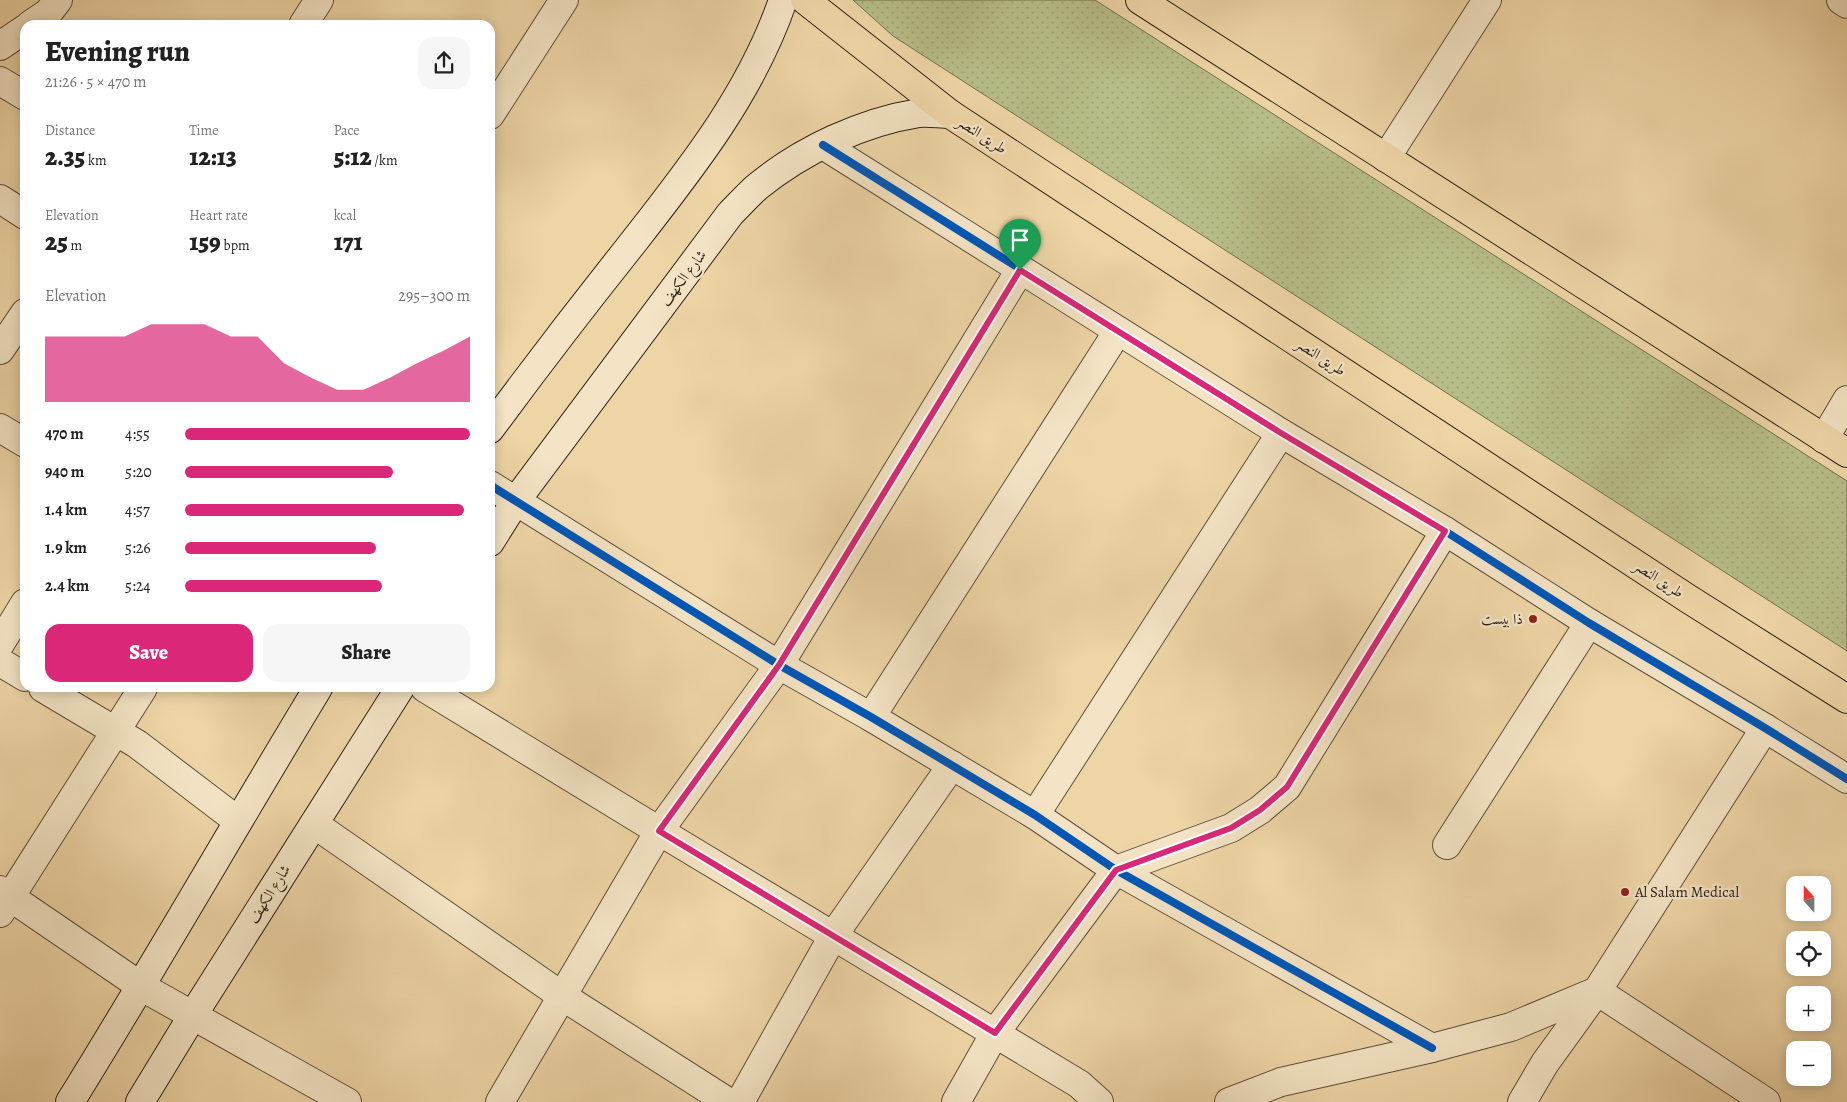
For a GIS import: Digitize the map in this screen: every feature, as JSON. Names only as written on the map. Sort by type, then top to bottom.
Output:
[{"type":"main road","name":"طريق النصر","points":[[805,0],[950,114],[1687,598],[1847,699]]},
{"type":"main road","points":[[1140,0],[1847,453]]},
{"type":"street","points":[[38,20],[48,13],[58,0]]},
{"type":"street","points":[[306,20],[319,0]]},
{"type":"street","points":[[495,107],[564,0]]},
{"type":"street","points":[[495,422],[543,357],[694,165],[718,130],[759,57],[783,0]]},
{"type":"street","points":[[1386,158],[1487,0]]},
{"type":"street","points":[[1841,0],[1847,4]]},
{"type":"street","points":[[0,46],[20,32]]},
{"type":"street","points":[[0,81],[20,93]]},
{"type":"street","name":"شارع الكهف","points":[[495,534],[515,502],[730,214],[757,188],[789,164],[823,145],[855,131],[888,120],[921,113],[950,114]]},
{"type":"street","points":[[823,145],[1281,433],[1445,531],[1589,623],[1847,779]]},
{"type":"street","points":[[0,199],[20,212]]},
{"type":"street","points":[[500,1102],[659,831],[779,665],[1020,270]]},
{"type":"street","points":[[0,350],[20,320]]},
{"type":"street","points":[[871,717],[1118,332]]},
{"type":"street","points":[[1824,439],[1847,400]]},
{"type":"street","points":[[0,428],[20,440]]},
{"type":"street","points":[[1035,815],[1281,433]]},
{"type":"street","points":[[495,488],[779,665],[871,717],[1035,815],[1116,870],[1432,1048]]},
{"type":"street","points":[[956,1102],[995,1033],[1116,870],[1231,828],[1260,810],[1287,787],[1445,531]]},
{"type":"street","points":[[0,644],[20,611]]},
{"type":"street","points":[[1447,845],[1589,623]]},
{"type":"street","points":[[0,662],[20,674]]},
{"type":"street","points":[[50,692],[117,730],[238,821]]},
{"type":"street","points":[[141,692],[4,900],[142,987],[347,1102]]},
{"type":"street","points":[[70,1102],[142,987],[316,692]]},
{"type":"street","name":"شارع الكهف","points":[[140,1102],[397,692]]},
{"type":"street","points":[[432,692],[1079,1084],[1099,1102]]},
{"type":"street","points":[[1522,1102],[1545,1063],[1596,991],[1765,728]]},
{"type":"street","points":[[740,1102],[833,936],[952,765]]},
{"type":"street","points":[[314,824],[562,996],[728,1102]]},
{"type":"street","points":[[1229,1102],[1281,1082],[1432,1048],[1511,1027],[1596,991]]},
{"type":"street","points":[[1596,991],[1766,1102]]},
{"type":"green space","points":[[853,0],[1095,0],[1847,481],[1847,651],[893,36]]},
{"type":"cycle path","points":[[823,145],[1281,433],[1445,531],[1589,623],[1847,779]]},
{"type":"cycle path","points":[[495,488],[779,665],[871,717],[1035,815],[1116,870],[1432,1048]]},
{"type":"place","name":"ذا بيست","points":[[1533,619]]},
{"type":"place","name":"Al Salam Medical","points":[[1625,892]]},
{"type":"route","points":[[1020,270],[1281,433],[1445,531],[1287,787],[1260,810],[1231,828],[1116,870],[995,1033],[659,831],[779,665],[1020,270]]}]
